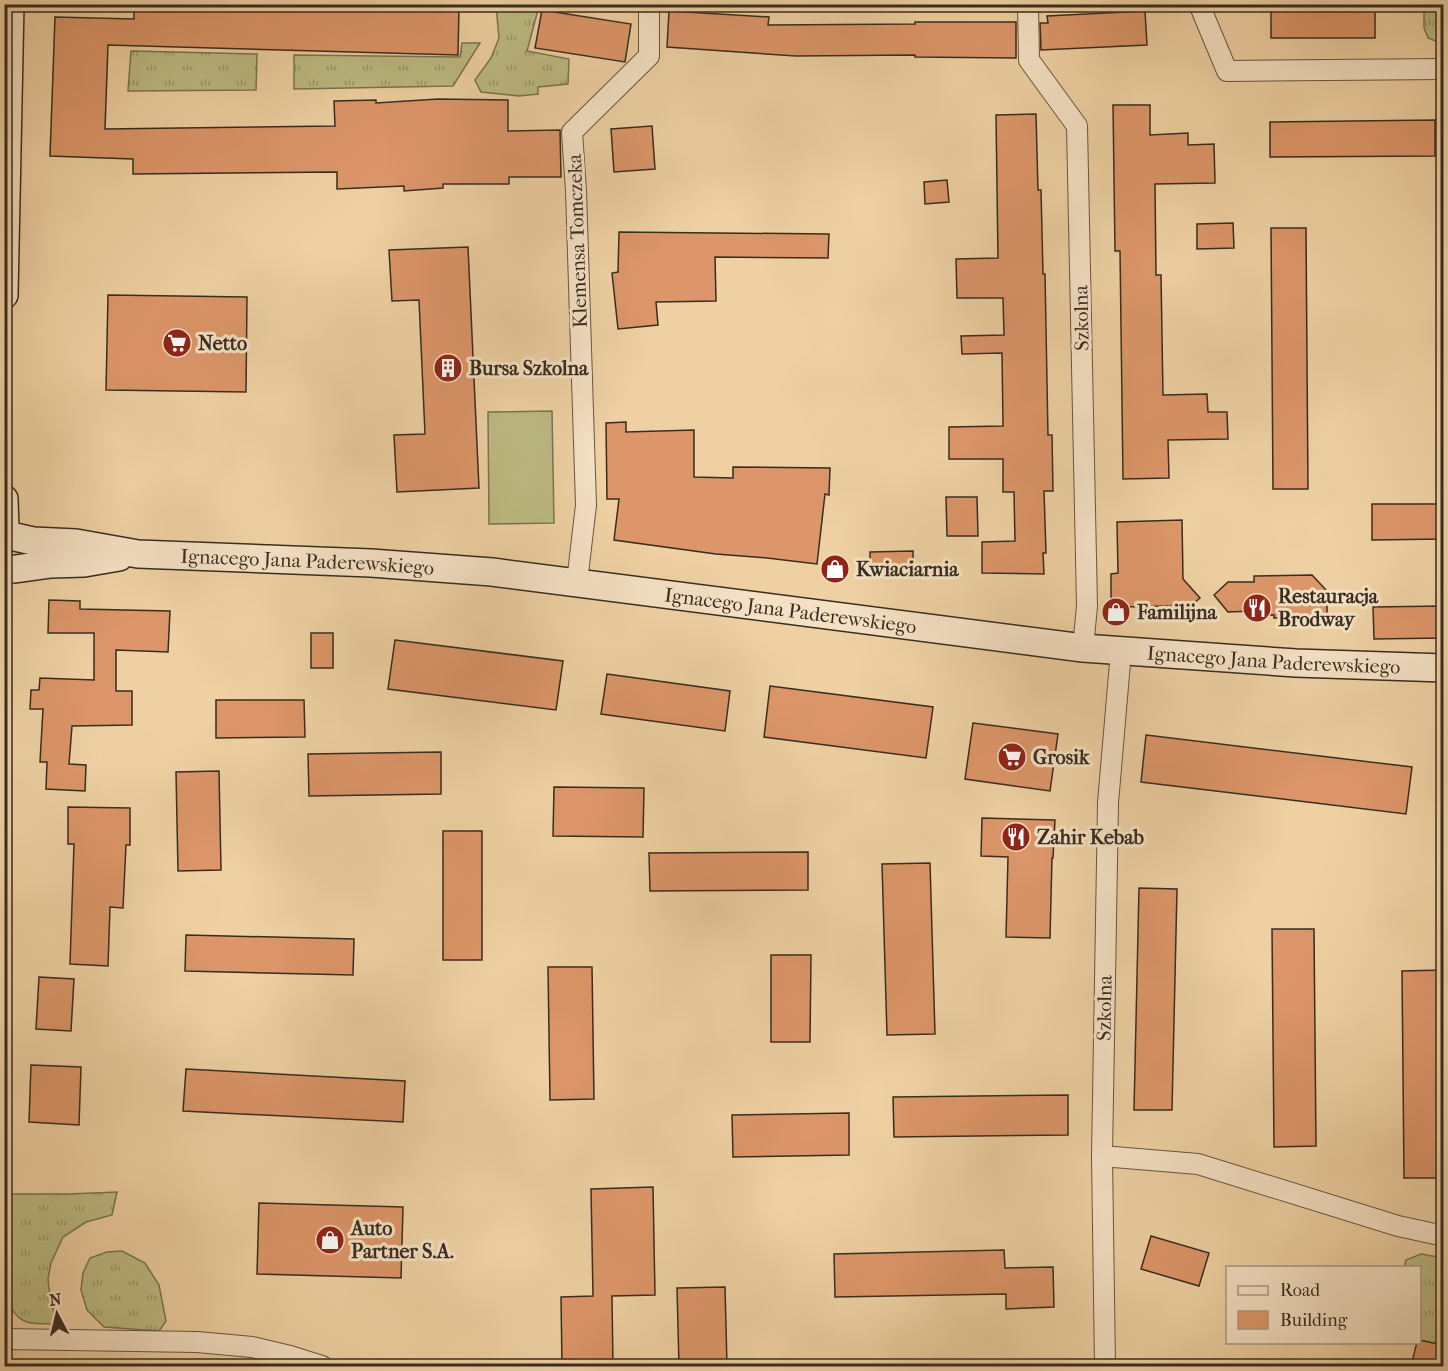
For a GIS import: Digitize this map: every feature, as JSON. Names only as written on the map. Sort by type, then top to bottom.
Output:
[{"type":"street","points":[[4,295],[10,4]]},
{"type":"street","name":"Klemensa Tomczeka","points":[[577,582],[586,505],[572,132],[649,56],[649,4]]},
{"type":"street","name":"Szkolna","points":[[1028,4],[1029,60],[1077,126],[1087,606],[1083,648]]},
{"type":"street","points":[[1199,4],[1227,71],[1443,69]]},
{"type":"street","points":[[4,499],[8,531],[19,550],[18,562],[8,579]]},
{"type":"street","points":[[8,531],[33,541],[76,543],[138,554]]},
{"type":"street","points":[[8,579],[51,564],[84,563],[138,554]]},
{"type":"street","name":"Ignacego Jana Paderewskiego","points":[[138,554],[396,564],[492,572],[1083,648],[1296,663],[1443,668]]},
{"type":"street","name":"Szkolna","points":[[1105,1366],[1102,1155],[1108,803],[1121,651]]},
{"type":"street","points":[[1102,1155],[1198,1164],[1398,1226],[1443,1236]]},
{"type":"street","points":[[4,1339],[197,1342],[252,1347],[322,1366]]},
{"type":"green space","points":[[496,5],[572,5],[539,6],[527,51],[569,59],[568,84],[538,87],[538,94],[519,96],[481,92],[475,80],[491,58],[499,38]]},
{"type":"green space","points":[[1424,5],[1443,5],[1443,44],[1428,38],[1424,28]]},
{"type":"green space","points":[[462,43],[480,43],[453,86],[294,89],[294,55],[460,57]]},
{"type":"green space","points":[[131,51],[257,54],[256,90],[128,91]]},
{"type":"green space","points":[[552,411],[554,523],[489,524],[488,412]]},
{"type":"green space","points":[[117,1192],[112,1215],[86,1222],[63,1237],[51,1263],[48,1279],[57,1324],[32,1323],[20,1319],[5,1298],[5,1194]]},
{"type":"green space","points":[[122,1251],[145,1263],[159,1285],[166,1321],[159,1331],[104,1327],[87,1310],[81,1290],[83,1273],[90,1258],[107,1252]]},
{"type":"green space","points":[[1421,1254],[1443,1258],[1443,1345],[1421,1340],[1421,1266],[1404,1266],[1406,1260]]},
{"type":"building","points":[[134,4],[459,8],[458,55],[108,45],[105,129],[335,126],[334,101],[376,100],[376,103],[438,99],[508,100],[508,131],[560,130],[561,177],[509,177],[509,184],[443,184],[443,188],[404,191],[404,186],[337,189],[337,172],[133,174],[133,159],[50,156],[55,17],[134,19]]},
{"type":"building","points":[[1271,4],[1375,4],[1375,38],[1271,38]]},
{"type":"building","points":[[542,10],[631,24],[625,62],[535,48]]},
{"type":"building","points":[[669,11],[769,17],[768,25],[1016,22],[1016,58],[915,57],[915,55],[796,56],[667,47]]},
{"type":"building","points":[[1145,11],[1147,45],[1041,50],[1040,23],[1048,23],[1047,16]]},
{"type":"building","points":[[1113,105],[1150,105],[1150,135],[1188,133],[1188,145],[1214,144],[1215,183],[1155,184],[1156,275],[1161,275],[1163,395],[1207,394],[1208,412],[1227,412],[1228,439],[1168,440],[1169,478],[1123,479],[1120,251],[1115,251]]},
{"type":"building","points":[[1036,114],[1038,190],[1041,190],[1043,274],[1045,274],[1048,435],[1052,435],[1053,491],[1044,491],[1046,553],[1043,553],[1044,574],[982,573],[982,542],[1015,541],[1014,492],[1003,492],[1003,459],[949,459],[949,427],[1003,426],[1002,353],[962,354],[961,336],[1004,335],[1003,298],[957,298],[956,259],[998,258],[996,115]]},
{"type":"building","points":[[1435,120],[1435,156],[1270,157],[1270,122]]},
{"type":"building","points":[[652,126],[655,169],[614,172],[611,129]]},
{"type":"building","points":[[947,180],[949,202],[925,204],[924,182]]},
{"type":"building","points":[[1233,223],[1234,248],[1197,249],[1197,224]]},
{"type":"building","points":[[1271,228],[1306,228],[1308,489],[1273,489]]},
{"type":"building","points":[[619,232],[829,234],[828,258],[715,257],[716,301],[656,302],[658,325],[618,329],[612,273],[618,272]]},
{"type":"building","name":"Bursa Szkolna","points":[[468,247],[479,488],[397,492],[394,435],[425,434],[419,300],[392,301],[389,250]]},
{"type":"building","name":"Netto","points":[[108,295],[247,297],[246,392],[106,390]]},
{"type":"building","points":[[626,422],[626,432],[694,430],[694,477],[733,478],[733,467],[830,468],[829,495],[825,494],[817,564],[716,554],[614,540],[619,499],[607,499],[606,423]]},
{"type":"building","points":[[946,497],[977,497],[978,536],[947,536]]},
{"type":"building","points":[[1372,504],[1443,504],[1443,539],[1372,540]]},
{"type":"building","points":[[1182,520],[1183,579],[1200,598],[1186,610],[1174,610],[1171,606],[1120,607],[1111,597],[1111,574],[1118,573],[1117,522]]},
{"type":"building","points":[[913,551],[913,569],[870,570],[870,552]]},
{"type":"building","points":[[1312,575],[1327,591],[1327,617],[1274,618],[1274,615],[1254,615],[1254,611],[1228,612],[1214,595],[1228,582],[1254,582],[1254,576]]},
{"type":"building","points":[[49,600],[80,601],[80,609],[170,611],[168,652],[116,650],[116,691],[132,691],[132,725],[72,726],[69,764],[86,765],[85,791],[46,789],[47,762],[40,762],[43,709],[30,709],[31,690],[39,690],[40,678],[94,680],[94,633],[48,633]]},
{"type":"building","points":[[1443,606],[1443,638],[1374,639],[1373,607]]},
{"type":"building","points":[[311,633],[333,633],[333,668],[311,668]]},
{"type":"building","points":[[395,640],[563,661],[556,710],[388,689]]},
{"type":"building","points":[[607,674],[730,691],[725,731],[601,714]]},
{"type":"building","points":[[770,686],[933,707],[926,758],[764,737]]},
{"type":"building","points":[[216,700],[304,700],[305,737],[216,738]]},
{"type":"building","name":"Grosik","points":[[973,723],[1058,734],[1050,791],[965,779]]},
{"type":"building","points":[[1146,735],[1412,767],[1406,814],[1141,782]]},
{"type":"building","points":[[441,752],[441,794],[309,796],[308,754]]},
{"type":"building","points":[[219,771],[221,870],[178,871],[176,772]]},
{"type":"building","points":[[554,787],[644,788],[643,837],[553,836]]},
{"type":"building","points":[[68,807],[130,808],[130,845],[126,845],[123,908],[110,907],[108,966],[70,964],[74,844],[68,844]]},
{"type":"building","points":[[982,818],[1055,820],[1050,938],[1006,937],[1008,857],[981,856]]},
{"type":"building","points":[[443,831],[482,831],[482,960],[443,960]]},
{"type":"building","points":[[808,852],[808,890],[650,891],[649,853]]},
{"type":"building","points":[[930,863],[935,1034],[887,1035],[882,864]]},
{"type":"building","points":[[1139,888],[1177,889],[1172,1110],[1134,1110]]},
{"type":"building","points":[[1272,929],[1314,929],[1316,1146],[1274,1147]]},
{"type":"building","points":[[186,935],[354,939],[353,975],[185,971]]},
{"type":"building","points":[[771,955],[811,955],[810,1042],[771,1042]]},
{"type":"building","points":[[548,967],[592,967],[594,1099],[550,1100]]},
{"type":"building","points":[[1443,970],[1443,1178],[1404,1178],[1402,971]]},
{"type":"building","points":[[39,977],[74,979],[71,1031],[36,1029]]},
{"type":"building","points":[[31,1065],[81,1067],[79,1125],[29,1122]]},
{"type":"building","points":[[186,1069],[405,1081],[403,1122],[183,1111]]},
{"type":"building","points":[[1068,1095],[1068,1135],[894,1137],[893,1097]]},
{"type":"building","points":[[849,1113],[849,1155],[733,1157],[732,1115]]},
{"type":"building","points":[[653,1187],[655,1295],[612,1296],[613,1366],[562,1366],[561,1297],[593,1296],[591,1189]]},
{"type":"building","name":"Auto Partner S.A.","points":[[259,1203],[403,1207],[401,1278],[257,1274]]},
{"type":"building","points":[[1151,1236],[1209,1253],[1199,1286],[1141,1269]]},
{"type":"building","points":[[1004,1250],[1005,1268],[1053,1267],[1054,1307],[1006,1309],[1006,1294],[835,1297],[834,1254]]},
{"type":"building","points":[[725,1287],[727,1366],[679,1366],[677,1288]]},
{"type":"building","points":[[1421,1340],[1443,1345],[1443,1366],[1411,1366],[1416,1344],[1421,1344]]},
{"type":"place","name":"Netto","points":[[177,343]]},
{"type":"place","name":"Bursa Szkolna","points":[[448,368]]},
{"type":"place","name":"Kwiaciarnia","points":[[835,569]]},
{"type":"place","name":"Restauracja Brodway","points":[[1257,608]]},
{"type":"place","name":"Familijna","points":[[1116,612]]},
{"type":"place","name":"Grosik","points":[[1012,757]]},
{"type":"place","name":"Zahir Kebab","points":[[1016,837]]},
{"type":"place","name":"Auto Partner S.A.","points":[[330,1240]]}]
